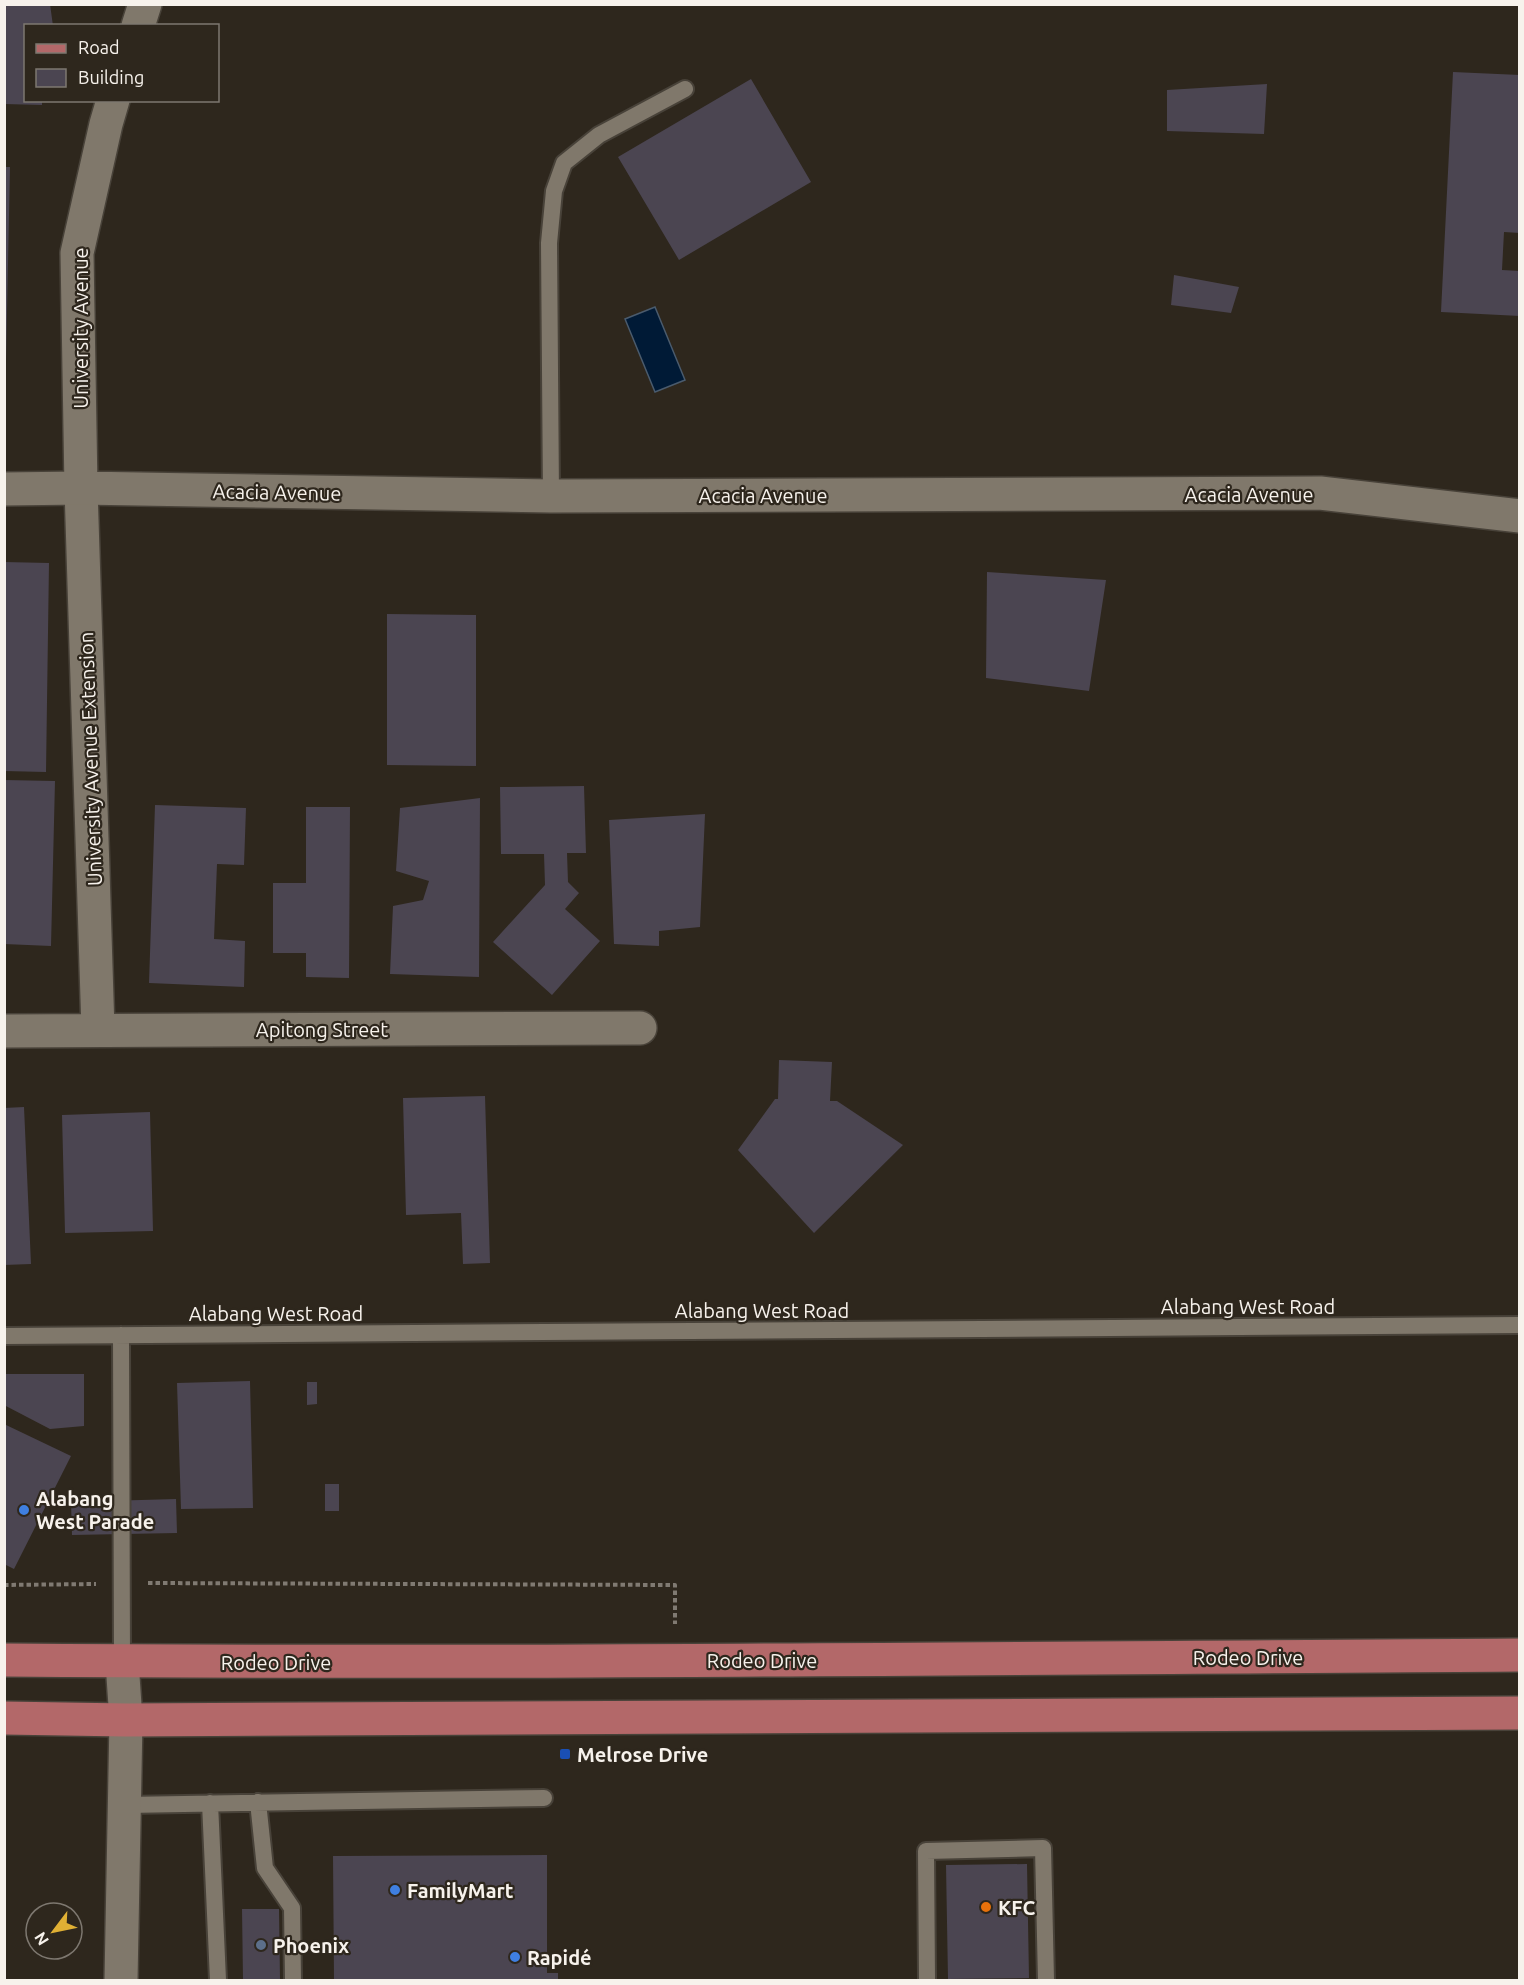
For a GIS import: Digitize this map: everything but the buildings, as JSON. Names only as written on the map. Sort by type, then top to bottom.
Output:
[{"type":"main road","name":"Rodeo Drive","points":[[4,1660],[122,1662],[675,1661],[1520,1655]]},
{"type":"main road","points":[[4,1718],[126,1720],[1520,1713]]},
{"type":"street","points":[[139,24],[145,4]]},
{"type":"street","name":"University Avenue","points":[[81,488],[77,253],[112,102]]},
{"type":"street","name":"Acacia Avenue","points":[[4,489],[81,488],[551,496],[1320,493],[1520,516]]},
{"type":"street","name":"University Avenue Extension","points":[[81,488],[99,1030]]},
{"type":"street","name":"Apitong Street","points":[[4,1031],[640,1028]]},
{"type":"street","points":[[121,1980],[126,1805],[126,1720],[122,1662]]},
{"type":"lane","points":[[551,496],[549,243],[554,191],[564,164],[599,135],[685,89]]},
{"type":"lane","name":"Alabang West Road","points":[[4,1336],[1520,1325]]},
{"type":"lane","points":[[121,1335],[122,1662]]},
{"type":"lane","points":[[126,1805],[544,1798]]},
{"type":"lane","points":[[258,1802],[265,1868],[292,1908],[293,1980]]},
{"type":"lane","points":[[210,1803],[218,1980]]},
{"type":"lane","points":[[927,1980],[926,1851],[1043,1848],[1046,1980]]},
{"type":"path","points":[[4,1585],[122,1583],[675,1585],[675,1661]]},
{"type":"water","points":[[655,307],[685,380],[655,392],[625,319]]},
{"type":"place","name":"Alabang West Parade","points":[[24,1510]]},
{"type":"place","name":"Melrose Drive","points":[[565,1754]]},
{"type":"place","name":"FamilyMart","points":[[395,1890]]},
{"type":"place","name":"KFC","points":[[986,1907]]},
{"type":"place","name":"Phoenix","points":[[261,1945]]},
{"type":"place","name":"Rapidé","points":[[515,1957]]}]
